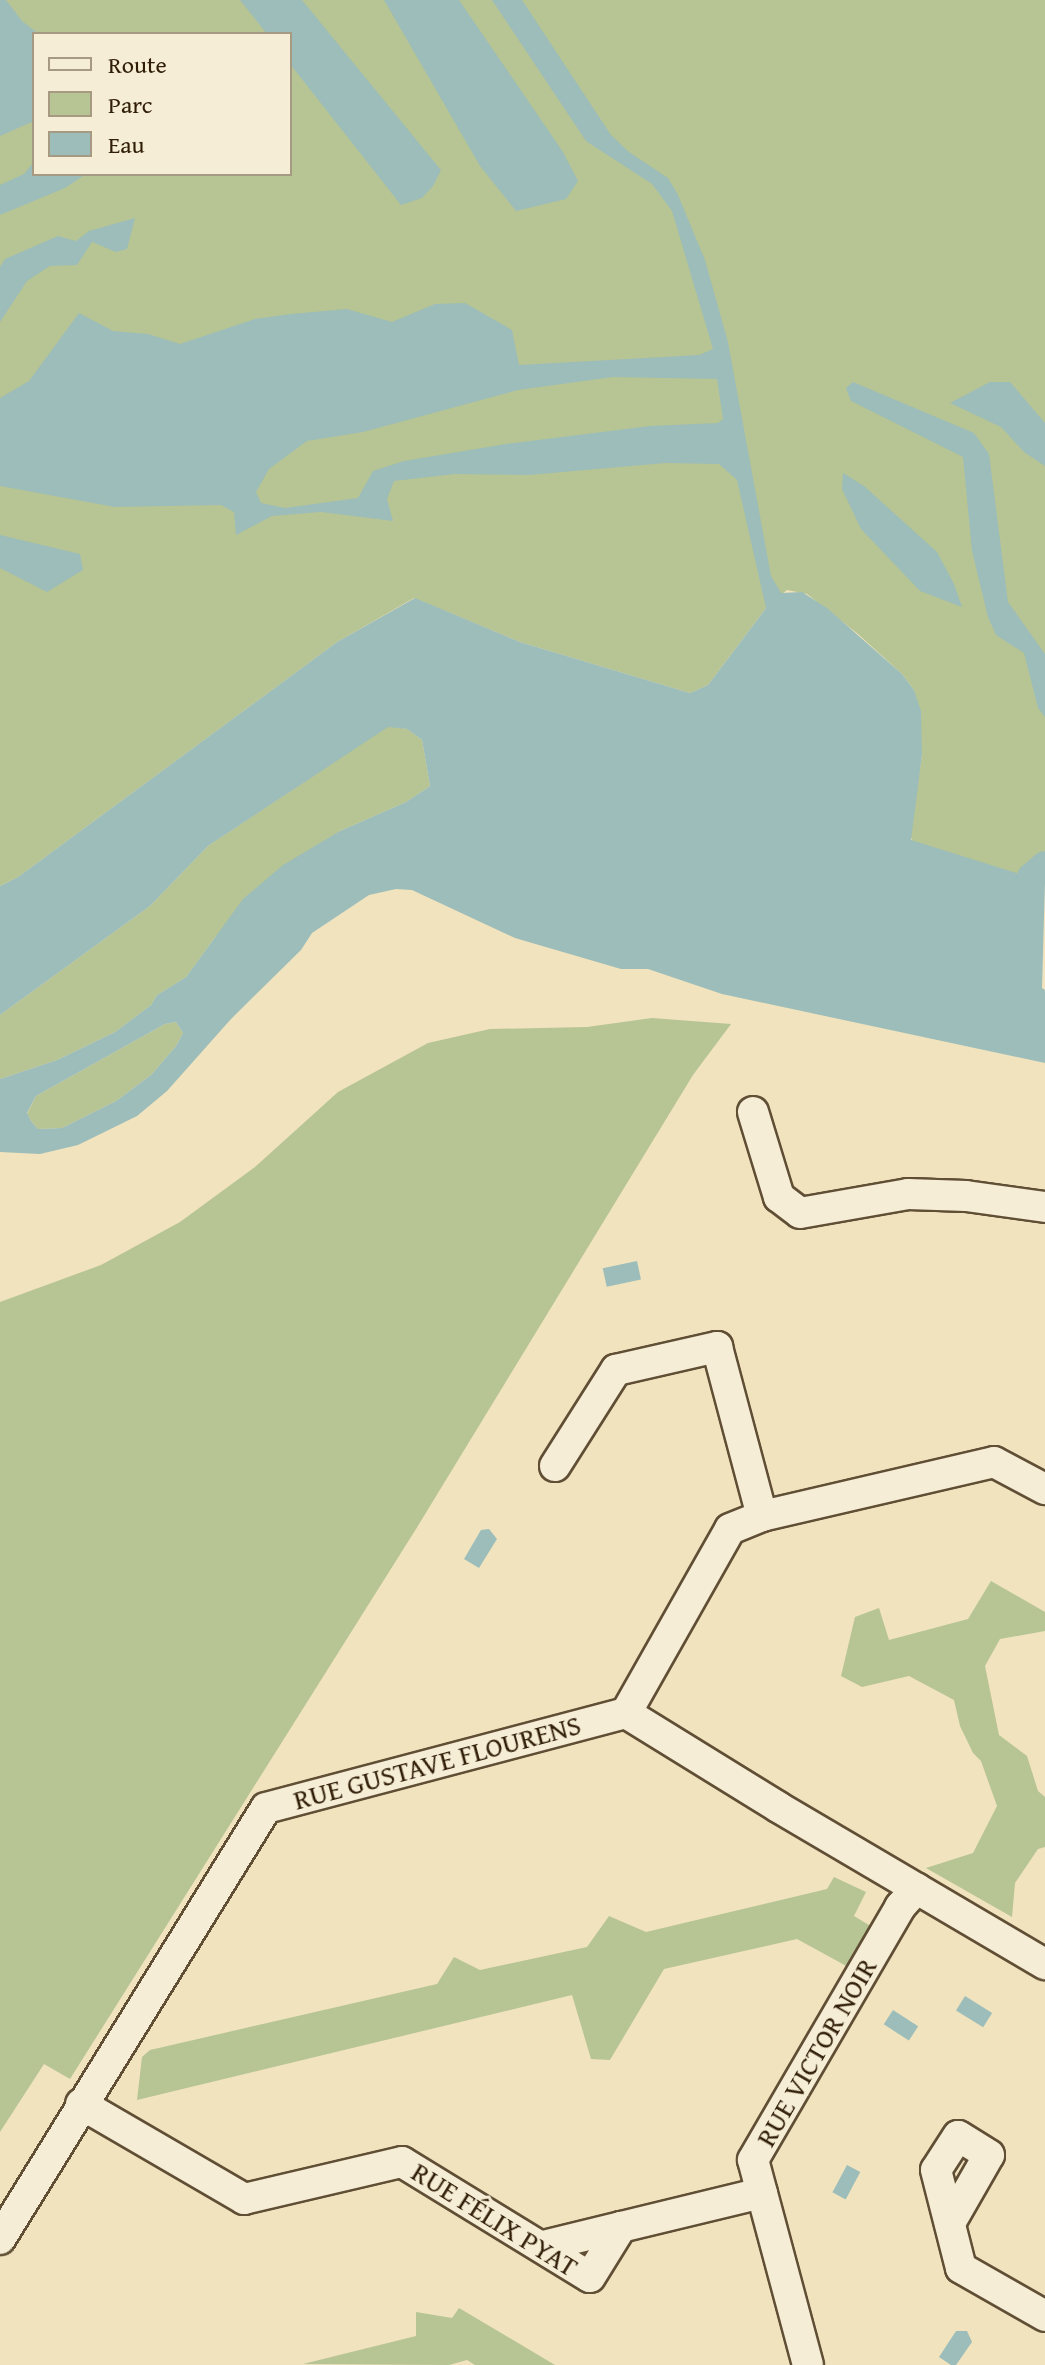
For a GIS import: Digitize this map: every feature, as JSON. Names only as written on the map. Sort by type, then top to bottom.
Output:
[{"type":"street","points":[[753,1112],[779,1197],[800,1213],[908,1194],[966,1196],[1045,1207]]},
{"type":"street","points":[[555,1466],[616,1370],[717,1347],[762,1516]]},
{"type":"street","points":[[1045,1489],[994,1462],[762,1516],[730,1529],[626,1713],[1045,1964]]},
{"type":"street","name":"RUE GUSTAVE FLOURENS","points":[[0,2239],[266,1808],[626,1713]]},
{"type":"street","name":"RUE VICTOR NOIR","points":[[808,2365],[753,2160],[900,1907],[917,1888]]},
{"type":"street","name":"RUE FÉLIX PYAT","points":[[81,2104],[244,2199],[402,2162],[590,2277],[621,2227]]},
{"type":"street","points":[[543,2246],[762,2193]]},
{"type":"street","points":[[950,2223],[961,2268],[1045,2316]]},
{"type":"green space","points":[[0,0],[1045,0],[1045,882],[913,843],[910,835],[922,755],[914,690],[902,674],[858,634],[807,594],[787,590],[769,604],[708,685],[690,693],[520,642],[414,598],[337,642],[18,877],[0,886]]},
{"type":"green space","points":[[388,726],[407,729],[422,740],[430,786],[406,802],[340,831],[216,936],[186,977],[157,995],[151,1005],[115,1032],[57,1060],[0,1079],[0,1015],[150,906],[208,846]]},
{"type":"green space","points":[[652,1018],[731,1024],[693,1075],[416,1529],[70,2079],[44,2064],[0,2132],[0,1302],[101,1265],[180,1222],[255,1167],[338,1092],[428,1043],[490,1029],[587,1027]]},
{"type":"green space","points":[[176,1022],[183,1033],[176,1046],[152,1074],[116,1101],[62,1128],[38,1129],[31,1121],[27,1114],[36,1096],[165,1024]]},
{"type":"green space","points":[[991,1581],[1045,1612],[1045,1631],[1000,1639],[985,1666],[999,1735],[1027,1756],[1038,1791],[1045,1797],[1045,1847],[1038,1849],[1015,1883],[1012,1917],[926,1868],[973,1853],[997,1806],[981,1761],[973,1753],[960,1726],[954,1700],[909,1676],[862,1687],[841,1676],[855,1617],[879,1608],[889,1640],[968,1619]]},
{"type":"green space","points":[[834,1877],[866,1892],[854,1916],[884,1934],[861,1974],[797,1939],[664,1969],[610,2060],[591,2059],[572,1995],[137,2100],[142,2057],[150,2050],[437,1984],[454,1957],[480,1970],[587,1947],[609,1916],[646,1932],[827,1889]]},
{"type":"green space","points":[[459,2308],[555,2365],[475,2365],[467,2360],[449,2365],[303,2364],[416,2336],[416,2312],[452,2318]]},
{"type":"water","points":[[0,0],[6,0],[22,21],[36,32],[32,32],[32,122],[0,136]]},
{"type":"water","points":[[240,0],[302,0],[441,170],[422,198],[401,205],[292,67],[292,32],[265,32]]},
{"type":"water","points":[[384,0],[459,0],[563,152],[578,181],[566,199],[516,211],[480,166]]},
{"type":"water","points":[[492,0],[522,0],[611,135],[629,152],[668,178],[678,195],[705,260],[728,342],[771,576],[781,593],[802,592],[827,608],[902,674],[914,690],[921,711],[922,755],[911,840],[1045,882],[1042,988],[1045,990],[1045,1063],[722,994],[648,969],[621,969],[515,938],[412,890],[396,889],[369,895],[312,933],[301,950],[231,1019],[167,1091],[137,1116],[78,1145],[40,1154],[0,1152],[0,1079],[57,1060],[115,1032],[151,1005],[157,995],[186,977],[243,899],[283,865],[340,831],[406,802],[430,786],[422,740],[407,729],[388,727],[208,846],[150,906],[0,1015],[0,886],[18,877],[337,642],[415,598],[520,642],[690,693],[708,685],[766,608],[737,480],[719,464],[665,463],[529,475],[455,474],[394,481],[387,499],[393,521],[321,512],[272,516],[236,535],[234,512],[221,505],[115,507],[0,486],[0,398],[29,381],[79,313],[113,331],[148,334],[180,344],[255,319],[347,309],[392,322],[435,304],[465,303],[512,330],[519,365],[699,355],[713,349],[672,211],[652,184],[586,141]],"holes":[[[613,377],[717,379],[723,419],[718,423],[650,426],[506,444],[404,461],[373,471],[358,498],[285,508],[261,503],[256,492],[269,469],[307,441],[363,432],[518,390]],[[176,1022],[183,1033],[176,1046],[152,1074],[116,1101],[62,1128],[38,1129],[31,1121],[27,1113],[36,1096],[165,1024]]]},
{"type":"water","points":[[32,164],[32,176],[83,176],[65,188],[0,215],[0,185],[24,174]]},
{"type":"water","points":[[135,218],[127,249],[116,252],[92,242],[77,265],[50,266],[27,281],[0,322],[0,267],[5,259],[58,236],[76,241],[89,231]]},
{"type":"water","points":[[853,382],[974,433],[989,454],[1008,602],[1045,654],[1045,717],[1038,708],[1024,653],[996,635],[988,617],[972,551],[963,457],[851,401],[846,388]]},
{"type":"water","points":[[990,382],[1010,382],[1045,423],[1045,466],[1024,452],[1001,427],[950,403]]},
{"type":"water","points":[[843,473],[864,486],[937,552],[962,607],[920,591],[861,529],[842,489]]},
{"type":"water","points":[[0,535],[80,554],[83,570],[47,592],[0,568]]},
{"type":"water","points":[[637,1261],[641,1280],[607,1287],[603,1268]]},
{"type":"water","points":[[489,1529],[497,1539],[479,1568],[464,1559],[481,1530]]},
{"type":"water","points":[[965,1996],[992,2013],[983,2027],[956,2010]]},
{"type":"water","points":[[893,2010],[918,2026],[909,2041],[884,2024]]},
{"type":"water","points":[[847,2165],[860,2172],[846,2199],[832,2192]]},
{"type":"water","points":[[956,2331],[967,2331],[972,2342],[956,2365],[951,2365],[939,2357]]},
{"type":"waterway","points":[[1019,912],[1031,877],[1045,865]]}]
